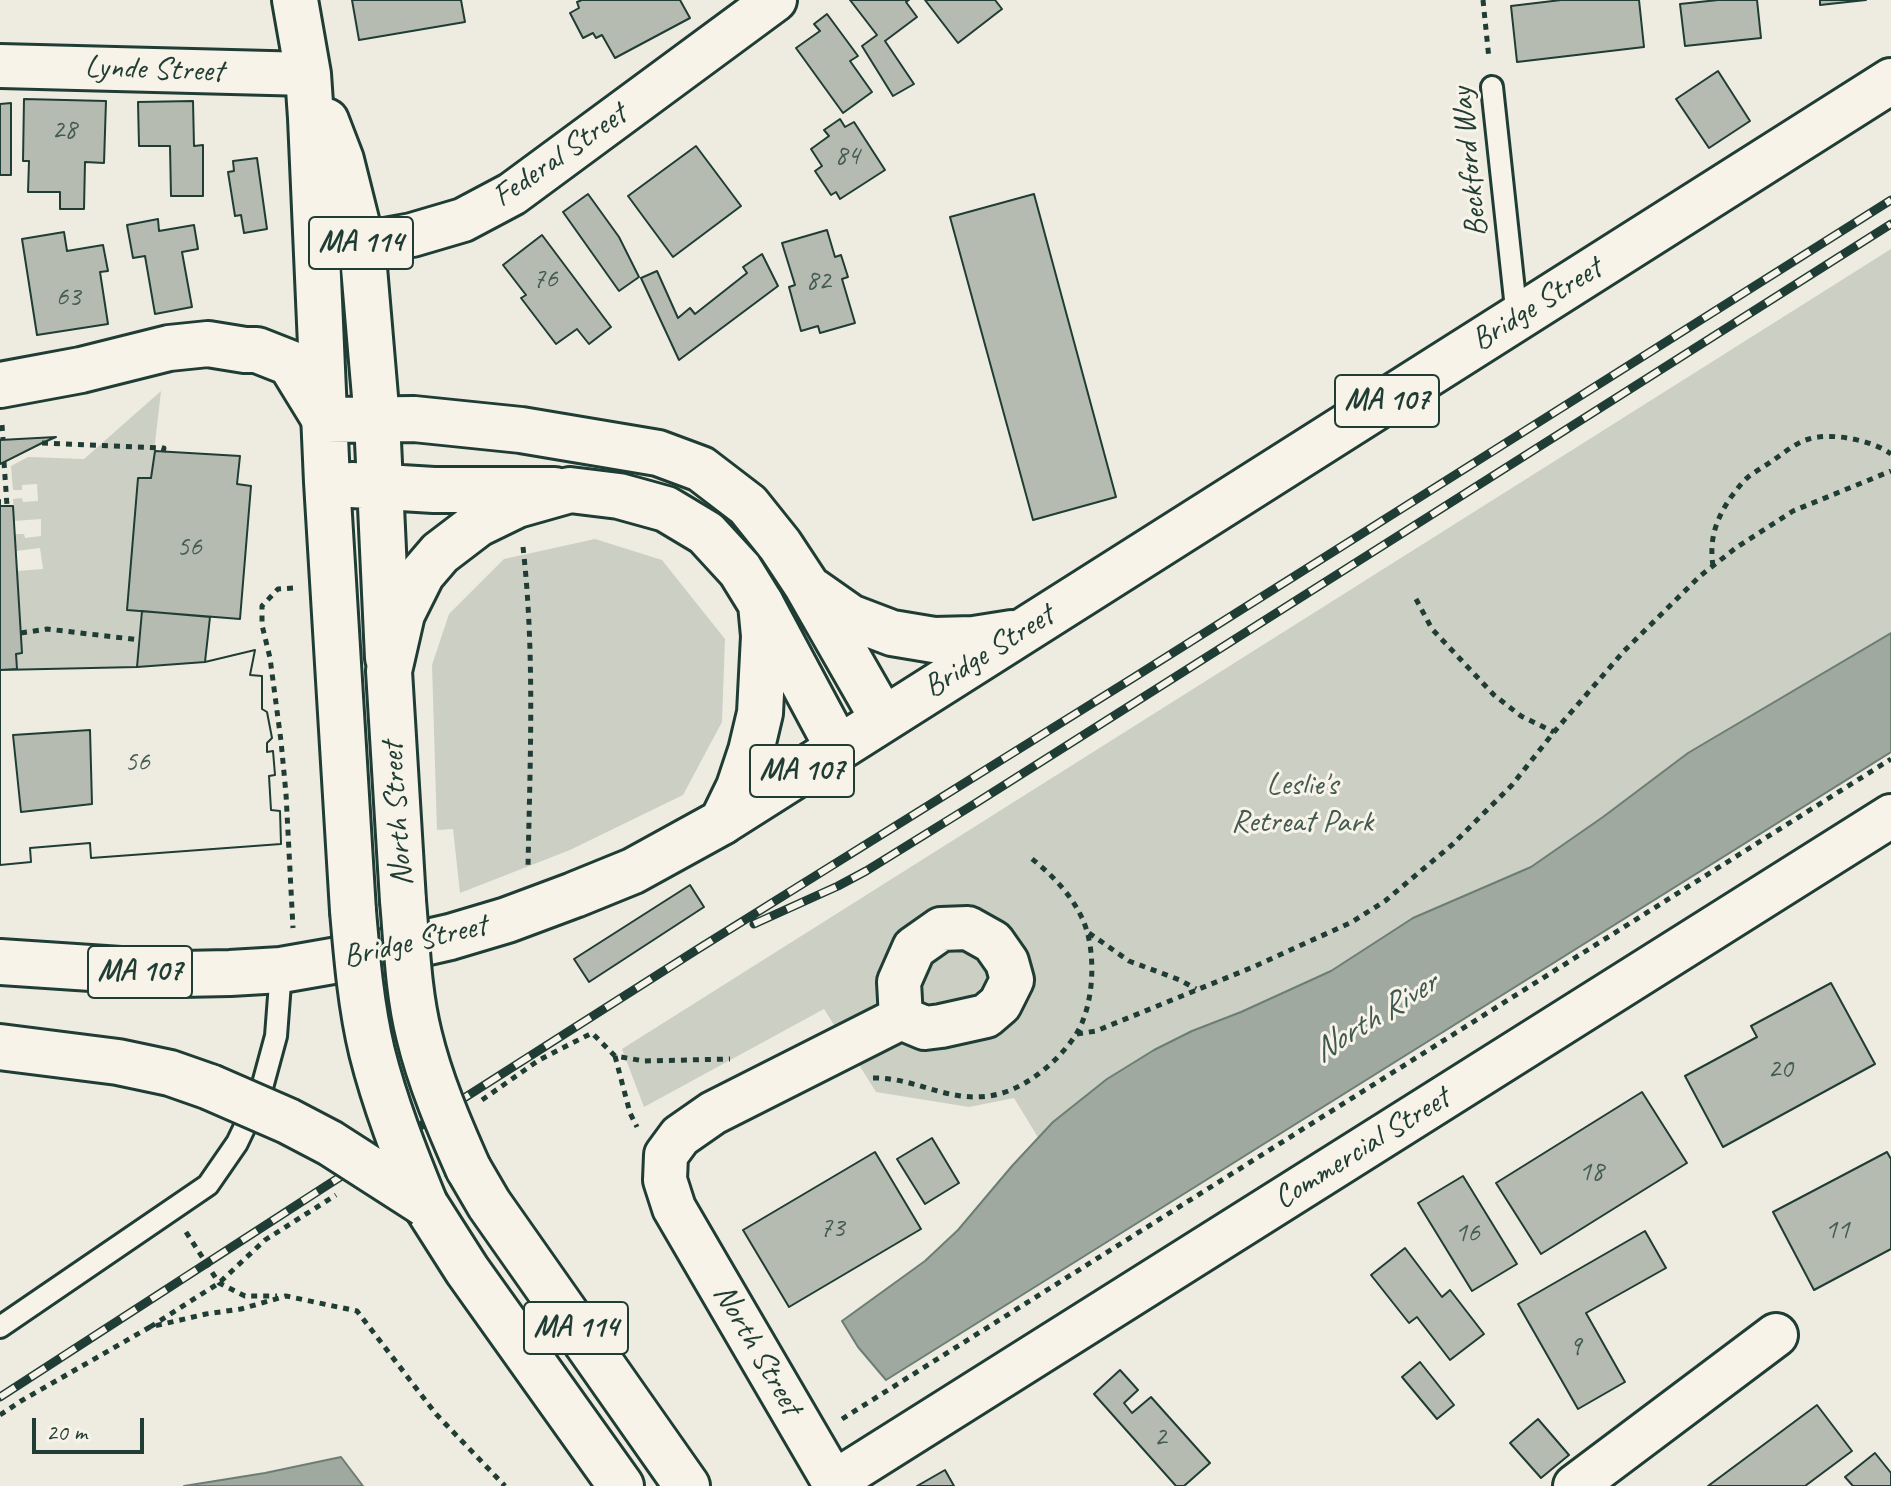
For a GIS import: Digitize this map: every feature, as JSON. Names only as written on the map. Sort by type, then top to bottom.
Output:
[{"type":"main road","name":"North Street","points":[[295,0],[308,74],[327,482],[353,911],[372,1053],[404,1154],[425,1204],[467,1270],[621,1486]]},
{"type":"main road","name":"North Street","points":[[308,74],[341,160],[362,244],[377,420],[403,901],[418,1033],[430,1075],[468,1168],[489,1204],[687,1486]]},
{"type":"main road","name":"Bridge Street","points":[[0,962],[181,974],[288,969],[450,937],[507,920],[633,871],[722,822],[1891,81]]},
{"type":"main road","points":[[1,402],[81,370],[169,348],[208,344],[257,350],[290,363],[325,420],[414,419],[521,430],[658,453],[701,469],[748,505],[807,586],[883,719]]},
{"type":"main road","points":[[327,482],[434,490],[570,490],[619,496],[666,509],[706,533],[740,570],[838,748]]},
{"type":"main road","points":[[389,671],[402,614],[422,574],[440,553],[478,524],[517,505],[570,490]]},
{"type":"main road","points":[[807,586],[850,617],[892,633],[934,640],[974,639],[1022,631]]},
{"type":"main road","points":[[722,822],[739,787],[760,713],[764,636],[761,604]]},
{"type":"main road","points":[[0,1047],[118,1062],[170,1073],[210,1087],[330,1143],[425,1204]]},
{"type":"street","name":"Federal Street","points":[[318,248],[412,235],[463,220],[512,194],[775,0]]},
{"type":"street","name":"Lynde Street","points":[[0,66],[308,74]]},
{"type":"street","name":"Commercial Street","points":[[835,1484],[1891,816]]},
{"type":"street","points":[[665,1180],[666,1155],[680,1136],[713,1113],[901,1018]]},
{"type":"street","name":"North Street","points":[[665,1180],[674,1208],[835,1484]]},
{"type":"street","points":[[1575,1486],[1776,1335]]},
{"type":"lane","name":"Beckford Way","points":[[1492,87],[1517,318]]},
{"type":"lane","points":[[0,1327],[208,1185],[237,1143],[260,1095],[276,1036],[288,969]]},
{"type":"path","name":"Beckford Way","points":[[1483,0],[1492,87]]},
{"type":"path","points":[[1,402],[3,440]]},
{"type":"path","points":[[1713,566],[1713,531],[1721,512],[1745,479],[1797,444],[1812,438],[1837,437],[1862,441],[1891,454]]},
{"type":"path","points":[[42,443],[164,448],[163,452]]},
{"type":"path","points":[[4,462],[7,506]]},
{"type":"path","points":[[1077,1034],[1096,1031],[1197,990],[1352,922],[1385,901],[1453,844],[1512,785],[1624,651],[1700,576],[1737,547],[1793,511],[1891,471]]},
{"type":"path","points":[[522,539],[529,599],[528,881]]},
{"type":"path","points":[[288,969],[283,767],[270,658],[262,625],[262,606],[278,589],[298,587]]},
{"type":"path","points":[[1416,599],[1432,629],[1494,695],[1521,716],[1554,732]]},
{"type":"path","points":[[21,633],[47,629],[140,640]]},
{"type":"path","points":[[808,1439],[1891,759]]},
{"type":"path","points":[[868,1079],[885,1078],[949,1095],[976,1097],[999,1094],[1018,1087],[1041,1072],[1077,1034],[1090,991],[1092,971],[1088,932],[1068,896],[1031,858]]},
{"type":"path","points":[[1088,932],[1129,961],[1180,980],[1197,990]]},
{"type":"path","points":[[471,1107],[539,1060],[592,1033],[615,1056],[630,1113],[665,1180]]},
{"type":"path","points":[[615,1056],[644,1061],[733,1058],[771,1085]]},
{"type":"path","points":[[0,1415],[219,1283],[265,1240],[347,1187]]},
{"type":"path","points":[[172,1209],[219,1283],[245,1296],[286,1296],[357,1311],[436,1414],[505,1486]]},
{"type":"path","points":[[150,1327],[241,1309],[286,1296]]},
{"type":"green space","name":"Leslie's Retreat Park","points":[[1891,249],[1891,633],[1688,753],[1531,867],[1413,918],[1331,971],[1192,1031],[1107,1079],[1053,1122],[1039,1139],[1014,1098],[969,1107],[876,1092],[824,1009],[644,1107],[622,1049]]},
{"type":"green space","points":[[161,391],[151,478],[127,610],[142,611],[137,667],[17,669],[16,654],[22,653],[17,571],[43,569],[40,548],[16,551],[14,534],[24,534],[25,538],[41,536],[41,519],[14,521],[13,499],[38,501],[37,484],[22,485],[22,490],[13,490],[11,466],[28,457],[84,459]]},
{"type":"green space","points":[[595,539],[662,560],[725,639],[722,722],[683,795],[570,850],[460,893],[453,829],[437,830],[432,665],[449,614],[504,559]]},
{"type":"water","name":"North River","points":[[1891,633],[1891,752],[886,1380],[858,1347],[842,1321],[925,1261],[958,1230],[1053,1122],[1107,1079],[1192,1031],[1331,971],[1413,918],[1531,867],[1688,753]]},
{"type":"water","points":[[341,1457],[363,1486],[184,1486],[265,1473]]},
{"type":"building","points":[[352,0],[461,0],[465,22],[359,40]]},
{"type":"building","points":[[680,0],[690,18],[615,58],[602,35],[596,38],[593,33],[583,38],[570,13],[579,8],[577,2]]},
{"type":"building","points":[[850,0],[909,0],[906,2],[917,17],[885,41],[914,84],[893,96],[862,46],[877,35]]},
{"type":"building","points":[[925,0],[995,0],[1002,9],[958,43]]},
{"type":"building","points":[[1561,0],[1639,0],[1644,47],[1517,62],[1511,6]]},
{"type":"building","points":[[1757,0],[1761,38],[1685,46],[1680,4]]},
{"type":"building","points":[[1820,0],[1866,0],[1820,5]]},
{"type":"building","points":[[827,14],[858,56],[850,61],[872,92],[843,113],[796,48],[820,31],[814,24]]},
{"type":"building","points":[[1718,71],[1750,121],[1709,148],[1676,99]]},
{"type":"building","points":[[24,99],[106,101],[104,163],[85,162],[84,209],[60,209],[60,192],[28,192],[29,161],[23,161]]},
{"type":"building","points":[[193,101],[194,146],[203,145],[203,196],[171,196],[170,146],[139,146],[138,102]]},
{"type":"building","points":[[11,103],[11,175],[0,175],[0,104]]},
{"type":"building","points":[[840,119],[845,127],[854,122],[885,170],[840,199],[836,192],[831,195],[815,171],[822,166],[811,149],[829,136],[824,130]]},
{"type":"building","points":[[696,146],[741,206],[673,257],[628,196]]},
{"type":"building","points":[[257,158],[267,229],[244,233],[241,215],[235,216],[228,172],[234,171],[233,161]]},
{"type":"building","points":[[588,194],[619,237],[639,277],[619,291],[563,212]]},
{"type":"building","points":[[1034,194],[1116,497],[1033,520],[950,217]]},
{"type":"building","points":[[158,219],[159,231],[194,225],[198,249],[182,252],[192,307],[155,314],[145,256],[133,258],[127,225]]},
{"type":"building","points":[[827,230],[835,257],[841,255],[848,277],[842,279],[855,323],[820,333],[818,326],[801,331],[789,287],[795,285],[782,243]]},
{"type":"building","points":[[64,232],[67,251],[103,245],[108,271],[100,272],[108,324],[37,335],[22,239]]},
{"type":"building","points":[[542,235],[611,327],[589,344],[577,329],[556,344],[521,298],[526,295],[503,265]]},
{"type":"building","points":[[762,254],[778,286],[679,360],[641,278],[657,271],[678,318],[690,308],[695,314],[747,273],[743,267]]},
{"type":"building","points":[[56,437],[42,443],[0,464],[0,440]]},
{"type":"building","points":[[155,451],[240,456],[237,484],[251,486],[240,619],[127,610],[138,478],[151,478]]},
{"type":"building","points":[[0,506],[13,506],[22,653],[16,654],[17,669],[0,670]]},
{"type":"building","points":[[142,611],[210,617],[205,662],[137,667]]},
{"type":"building","points":[[255,650],[250,675],[262,676],[262,709],[267,712],[272,738],[267,743],[267,752],[273,751],[275,775],[269,776],[271,810],[280,811],[281,844],[91,858],[90,843],[30,848],[31,862],[0,865],[0,670],[205,662]],"holes":[[[90,730],[92,804],[21,812],[13,735]]]},
{"type":"building","points":[[255,650],[250,675],[262,676],[262,709],[267,712],[272,738],[267,743],[267,752],[273,751],[275,775],[269,776],[271,810],[280,811],[281,844],[91,858],[90,843],[30,848],[31,862],[0,865],[0,670],[205,662]]},
{"type":"building","points":[[690,885],[704,907],[589,982],[574,959]]},
{"type":"building","points":[[1831,983],[1875,1064],[1723,1147],[1685,1076],[1757,1037],[1751,1026]]},
{"type":"building","points":[[1642,1092],[1687,1163],[1541,1254],[1496,1183]]},
{"type":"building","points":[[932,1138],[959,1183],[925,1204],[897,1159]]},
{"type":"building","points":[[875,1152],[921,1229],[789,1307],[743,1230]]},
{"type":"building","points":[[1887,1152],[1891,1159],[1891,1249],[1814,1290],[1773,1212]]},
{"type":"building","points":[[1463,1176],[1517,1264],[1472,1291],[1418,1203]]},
{"type":"building","points":[[1645,1231],[1666,1268],[1586,1313],[1625,1382],[1578,1409],[1518,1304]]},
{"type":"building","points":[[1405,1248],[1442,1297],[1450,1290],[1484,1334],[1450,1360],[1417,1317],[1409,1323],[1371,1275]]},
{"type":"building","points":[[1420,1362],[1454,1405],[1437,1419],[1402,1377]]},
{"type":"building","points":[[1120,1370],[1138,1390],[1124,1403],[1132,1413],[1151,1397],[1210,1463],[1184,1486],[1176,1486],[1094,1394]]},
{"type":"building","points":[[1817,1405],[1852,1451],[1805,1486],[1708,1486]]},
{"type":"building","points":[[1538,1419],[1569,1455],[1541,1478],[1510,1443]]},
{"type":"building","points":[[1875,1453],[1891,1473],[1891,1486],[1853,1486],[1845,1477]]},
{"type":"building","points":[[945,1470],[954,1486],[917,1486]]},
{"type":"railway","points":[[0,1397],[698,949],[1891,200]]},
{"type":"railway","points":[[754,924],[866,871],[1891,224]]}]
